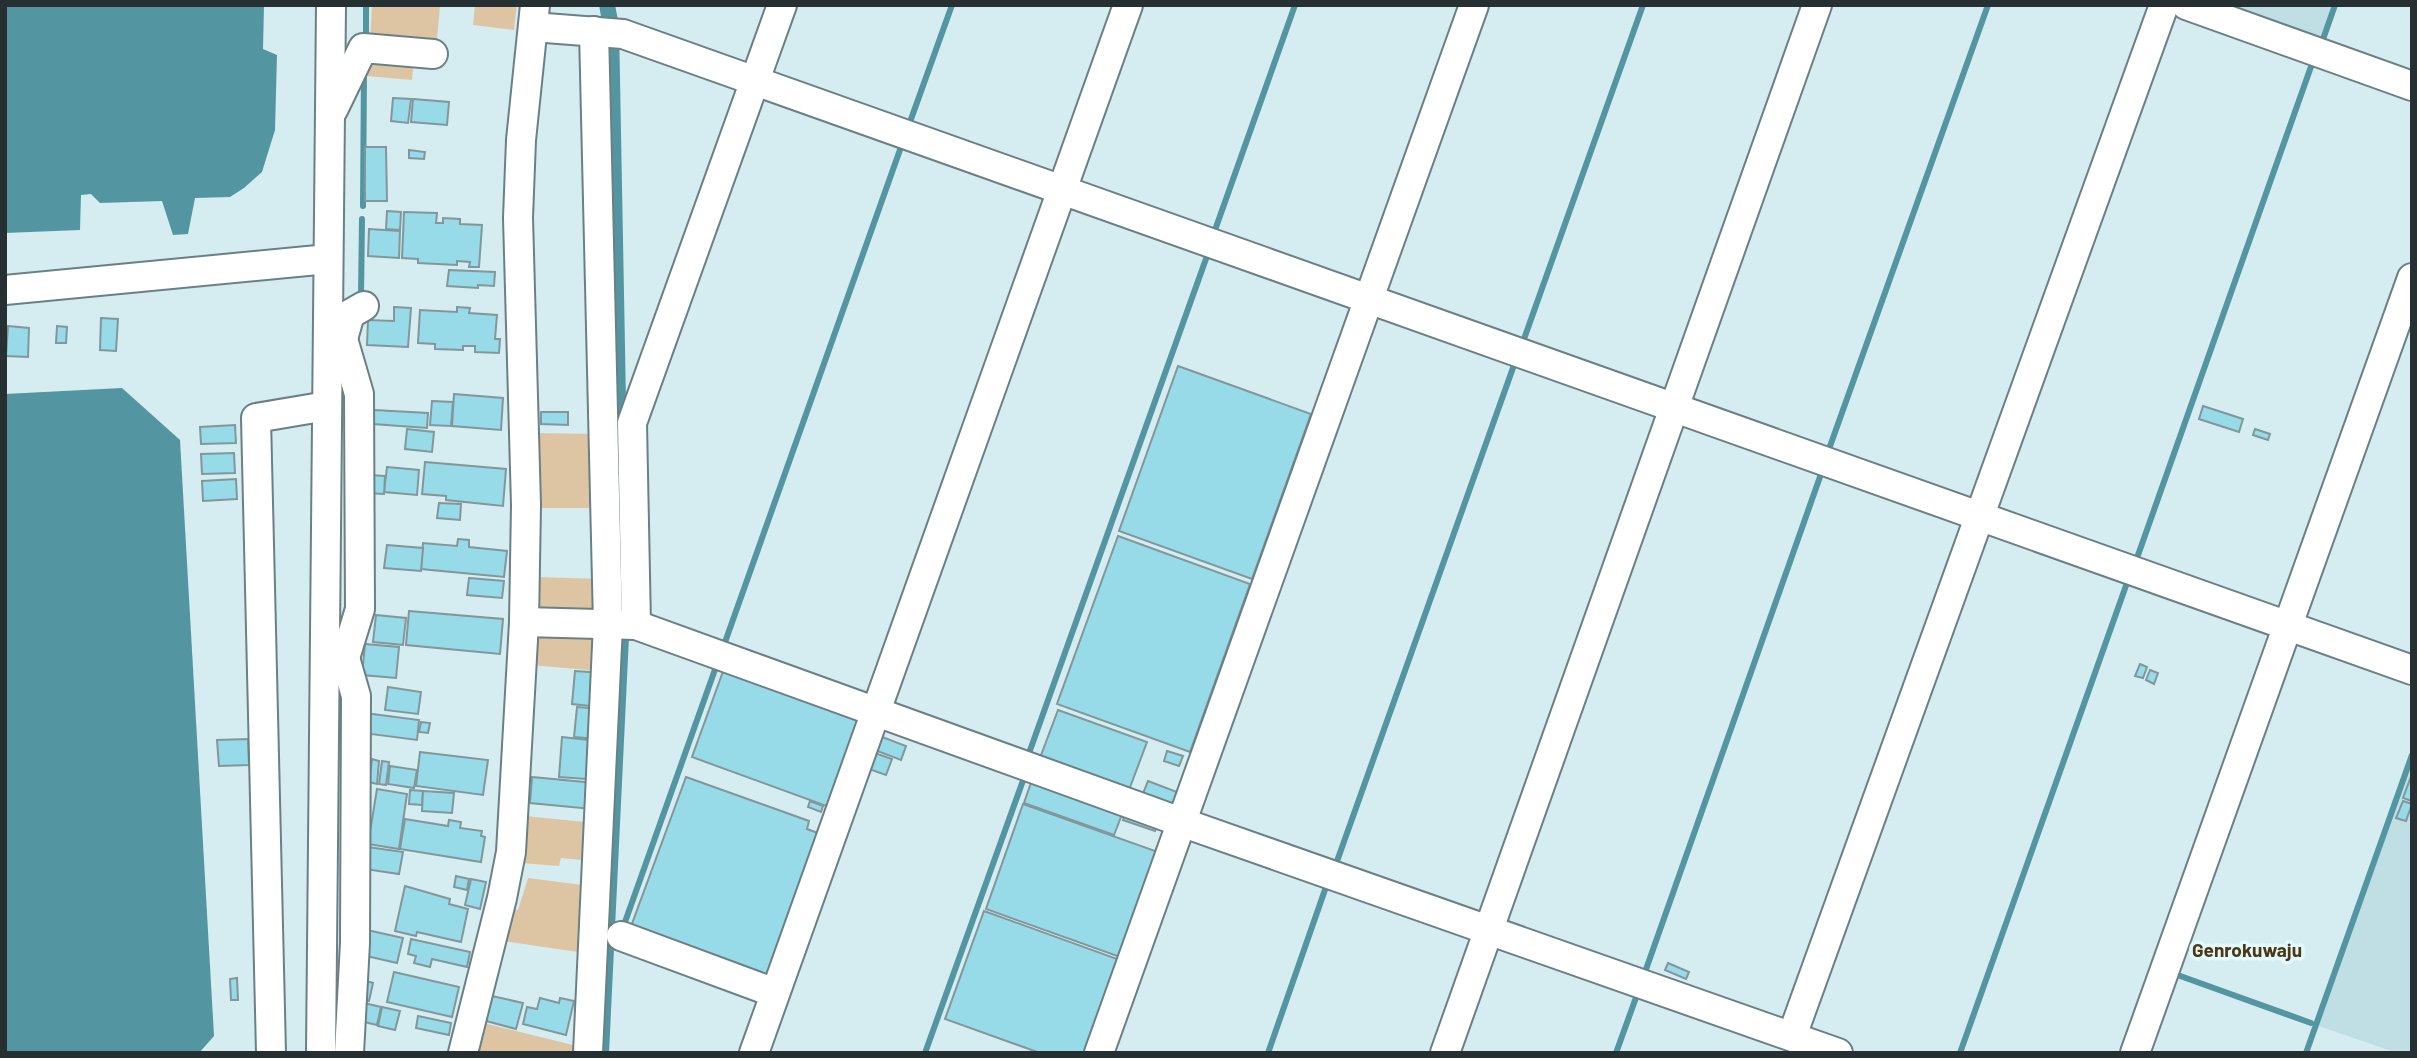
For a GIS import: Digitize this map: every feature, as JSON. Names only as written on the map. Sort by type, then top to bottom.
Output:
[{"type":"street","points":[[321,1053],[335,657],[327,406],[335,339],[328,259],[331,5]]},
{"type":"street","points":[[588,1053],[632,423],[782,5]]},
{"type":"street","points":[[754,1053],[1128,5]]},
{"type":"street","points":[[1099,1053],[1474,5]]},
{"type":"street","points":[[1445,1053],[1817,5]]},
{"type":"street","points":[[1793,1042],[2164,5]]},
{"type":"street","points":[[2186,5],[2412,86]]},
{"type":"street","points":[[463,1053],[511,852],[524,622],[526,505],[517,218],[521,140],[534,16],[605,32],[755,80],[2412,670]]},
{"type":"street","points":[[605,32],[618,624]]},
{"type":"street","points":[[330,116],[363,48],[433,54]]},
{"type":"street","points":[[5,290],[328,259]]},
{"type":"street","points":[[2135,1053],[2412,278]]},
{"type":"street","points":[[335,339],[350,314],[364,306]]},
{"type":"street","points":[[335,339],[359,394],[360,609],[335,657]]},
{"type":"street","points":[[271,1053],[256,418],[327,406]]},
{"type":"street","points":[[524,622],[618,624],[876,711],[1489,930],[1793,1042],[1838,1053]]},
{"type":"street","points":[[335,657],[356,696],[355,943],[349,1053]]},
{"type":"street","points":[[621,936],[775,993]]},
{"type":"shaded area","points":[[372,5],[440,6],[436,49],[370,43]]},
{"type":"shaded area","points":[[475,5],[517,5],[514,30],[473,25]]},
{"type":"shaded area","points":[[2207,5],[2335,5],[2320,47]]},
{"type":"shaded area","points":[[368,55],[414,58],[412,80],[367,76]]},
{"type":"shaded area","points":[[534,433],[598,434],[600,508],[535,508]]},
{"type":"shaded area","points":[[535,577],[603,579],[604,618],[539,617]]},
{"type":"shaded area","points":[[604,631],[601,671],[530,665],[532,633]]},
{"type":"shaded area","points":[[2412,763],[2412,1053],[2397,1053],[2316,1025]]},
{"type":"shaded area","points":[[525,816],[595,823],[591,861],[561,858],[559,866],[521,863]]},
{"type":"shaded area","points":[[528,878],[590,886],[585,953],[503,941],[509,909],[518,910]]},
{"type":"shaded area","points":[[483,1023],[581,1047],[581,1053],[475,1053]]},
{"type":"water","points":[[5,5],[264,5],[263,49],[277,55],[275,130],[262,172],[230,197],[195,198],[188,234],[173,235],[162,201],[100,203],[91,194],[81,195],[80,230],[5,233]]},
{"type":"water","points":[[599,5],[615,5],[619,25],[630,616],[609,1053],[596,1053],[602,22]]},
{"type":"water","points":[[122,388],[180,440],[214,1036],[199,1053],[5,1053],[5,394]]},
{"type":"building","points":[[393,98],[411,99],[408,123],[391,121]]},
{"type":"building","points":[[413,99],[449,102],[447,125],[411,122]]},
{"type":"building","points":[[365,147],[386,147],[387,201],[365,201]]},
{"type":"building","points":[[409,150],[425,152],[424,159],[409,158]]},
{"type":"building","points":[[387,211],[401,212],[400,230],[386,229]]},
{"type":"building","points":[[404,212],[437,213],[436,223],[443,223],[443,218],[460,219],[460,224],[482,225],[479,267],[469,267],[470,262],[457,261],[457,265],[418,263],[418,259],[402,258]]},
{"type":"building","points":[[369,229],[400,231],[399,258],[368,256]]},
{"type":"building","points":[[449,270],[495,272],[494,286],[447,286]]},
{"type":"building","points":[[394,307],[411,308],[408,347],[367,345],[368,320],[394,321]]},
{"type":"building","points":[[457,307],[470,308],[469,313],[497,315],[495,339],[500,339],[499,353],[475,352],[475,346],[463,346],[463,350],[435,349],[435,344],[418,343],[420,310],[457,312]]},
{"type":"building","points":[[101,318],[118,319],[116,351],[100,350]]},
{"type":"building","points":[[8,326],[29,328],[28,357],[6,356]]},
{"type":"building","points":[[57,326],[67,327],[66,343],[56,343]]},
{"type":"building","points":[[1178,366],[1311,414],[1252,579],[1119,531]]},
{"type":"building","points":[[454,394],[503,398],[501,430],[452,426]]},
{"type":"building","points":[[432,401],[453,402],[451,426],[430,425]]},
{"type":"building","points":[[2203,406],[2243,419],[2239,432],[2199,419]]},
{"type":"building","points":[[374,410],[428,413],[427,428],[373,424]]},
{"type":"building","points":[[541,412],[568,412],[568,425],[541,424]]},
{"type":"building","points":[[235,425],[236,443],[201,444],[200,427]]},
{"type":"building","points":[[407,429],[434,432],[432,452],[405,449]]},
{"type":"building","points":[[2255,429],[2270,434],[2268,440],[2253,435]]},
{"type":"building","points":[[234,453],[235,473],[202,474],[201,454]]},
{"type":"building","points":[[425,462],[506,469],[503,506],[446,500],[446,496],[422,494]]},
{"type":"building","points":[[387,467],[419,470],[417,495],[384,492]]},
{"type":"building","points":[[369,475],[385,476],[384,494],[367,493]]},
{"type":"building","points":[[236,479],[237,499],[203,501],[202,481]]},
{"type":"building","points":[[439,503],[461,504],[460,520],[437,518]]},
{"type":"building","points":[[1118,536],[1250,584],[1190,752],[1057,704]]},
{"type":"building","points":[[458,539],[469,540],[469,547],[507,551],[504,577],[421,569],[423,543],[457,546]]},
{"type":"building","points":[[387,545],[423,548],[421,571],[384,568]]},
{"type":"building","points":[[469,578],[504,581],[502,598],[467,595]]},
{"type":"building","points":[[409,611],[503,619],[500,654],[406,645]]},
{"type":"building","points":[[376,615],[406,618],[403,645],[373,642]]},
{"type":"building","points":[[365,644],[399,647],[396,678],[362,675]]},
{"type":"building","points":[[2140,664],[2147,667],[2143,678],[2135,676]]},
{"type":"building","points":[[725,666],[862,716],[829,807],[692,757]]},
{"type":"building","points":[[2150,670],[2158,673],[2154,684],[2146,680]]},
{"type":"building","points":[[575,671],[603,673],[599,707],[572,704]]},
{"type":"building","points":[[388,687],[421,692],[418,714],[385,710]]},
{"type":"building","points":[[577,707],[600,709],[598,739],[574,737]]},
{"type":"building","points":[[1058,710],[1147,742],[1129,790],[1040,758]]},
{"type":"building","points":[[365,713],[419,720],[417,740],[363,733]]},
{"type":"building","points":[[421,722],[430,723],[428,733],[419,732]]},
{"type":"building","points":[[877,735],[906,746],[901,760],[872,749]]},
{"type":"building","points":[[562,737],[589,740],[586,779],[559,777]]},
{"type":"building","points":[[248,739],[249,765],[219,766],[217,740]]},
{"type":"building","points":[[1167,751],[1183,756],[1179,766],[1164,761]]},
{"type":"building","points":[[420,752],[488,760],[483,795],[416,786]]},
{"type":"building","points":[[872,752],[892,759],[886,775],[866,768]]},
{"type":"building","points":[[372,759],[379,761],[377,784],[369,782]]},
{"type":"building","points":[[382,761],[389,762],[386,785],[379,784]]},
{"type":"building","points":[[390,766],[417,770],[414,788],[388,784]]},
{"type":"building","points":[[2412,774],[2412,801],[2403,798]]},
{"type":"building","points":[[532,777],[595,783],[592,809],[530,803]]},
{"type":"building","points":[[686,777],[809,821],[807,829],[821,834],[768,981],[629,932]]},
{"type":"building","points":[[1033,777],[1124,809],[1114,835],[1024,803]]},
{"type":"building","points":[[1148,781],[1177,792],[1172,806],[1142,796]]},
{"type":"building","points":[[377,789],[407,794],[399,849],[368,844]]},
{"type":"building","points":[[410,790],[423,791],[422,805],[409,804]]},
{"type":"building","points":[[423,791],[454,793],[452,813],[422,811]]},
{"type":"building","points":[[810,801],[823,806],[821,812],[808,807]]},
{"type":"building","points":[[2403,801],[2412,804],[2406,821],[2396,818]]},
{"type":"building","points":[[1023,804],[1158,852],[1120,957],[986,909]]},
{"type":"building","points":[[1126,810],[1159,822],[1155,831],[1123,820]]},
{"type":"building","points":[[405,819],[448,826],[449,820],[461,822],[460,828],[482,831],[481,836],[485,837],[481,862],[400,849]]},
{"type":"building","points":[[368,847],[403,852],[399,874],[365,869]]},
{"type":"building","points":[[456,876],[469,879],[467,890],[454,887]]},
{"type":"building","points":[[471,879],[486,882],[480,909],[465,905]]},
{"type":"building","points":[[405,886],[450,899],[449,904],[468,909],[461,942],[417,932],[416,936],[395,931]]},
{"type":"building","points":[[984,911],[1120,960],[1086,1053],[1040,1053],[945,1019]]},
{"type":"building","points":[[367,930],[403,938],[397,963],[362,955]]},
{"type":"building","points":[[411,939],[470,952],[467,967],[432,959],[430,967],[414,963],[416,956],[408,954]]},
{"type":"building","points":[[1668,963],[1689,972],[1686,979],[1665,970]]},
{"type":"building","points":[[394,972],[459,987],[452,1017],[387,1002]]},
{"type":"building","points":[[237,978],[238,1000],[231,1000],[230,979]]},
{"type":"building","points":[[363,980],[373,983],[369,1001],[359,999]]},
{"type":"building","points":[[492,996],[523,1003],[516,1029],[486,1021]]},
{"type":"building","points":[[540,998],[559,1003],[560,998],[574,1001],[566,1035],[523,1024],[527,1007],[537,1009]]},
{"type":"building","points":[[364,1003],[381,1007],[377,1025],[360,1021]]},
{"type":"building","points":[[382,1007],[400,1011],[395,1030],[378,1026]]},
{"type":"building","points":[[418,1016],[451,1023],[449,1035],[416,1028]]},
{"type":"waterway","points":[[366,5],[366,39]]},
{"type":"waterway","points":[[910,122],[952,5]]},
{"type":"waterway","points":[[1215,230],[1295,5]]},
{"type":"waterway","points":[[1524,339],[1643,5]]},
{"type":"waterway","points":[[1829,449],[1988,5]]},
{"type":"waterway","points":[[2321,45],[2335,5]]},
{"type":"waterway","points":[[2137,558],[2313,61]]},
{"type":"waterway","points":[[363,206],[364,72]]},
{"type":"waterway","points":[[724,645],[901,147]]},
{"type":"waterway","points":[[361,296],[362,219]]},
{"type":"waterway","points":[[1028,756],[1207,256]]},
{"type":"waterway","points":[[1336,864],[1514,365]]},
{"type":"waterway","points":[[1644,975],[1821,474]]},
{"type":"waterway","points":[[1960,1053],[2128,580]]},
{"type":"waterway","points":[[625,922],[717,664]]},
{"type":"waterway","points":[[2306,1053],[2412,755]]},
{"type":"waterway","points":[[925,1053],[1025,775]]},
{"type":"waterway","points":[[1268,1053],[1327,884]]},
{"type":"waterway","points":[[2172,973],[2311,1023]]},
{"type":"waterway","points":[[1616,1053],[1638,992]]},
{"type":"district","name":"Genrokuwaju","points":[[2247,949]]}]
